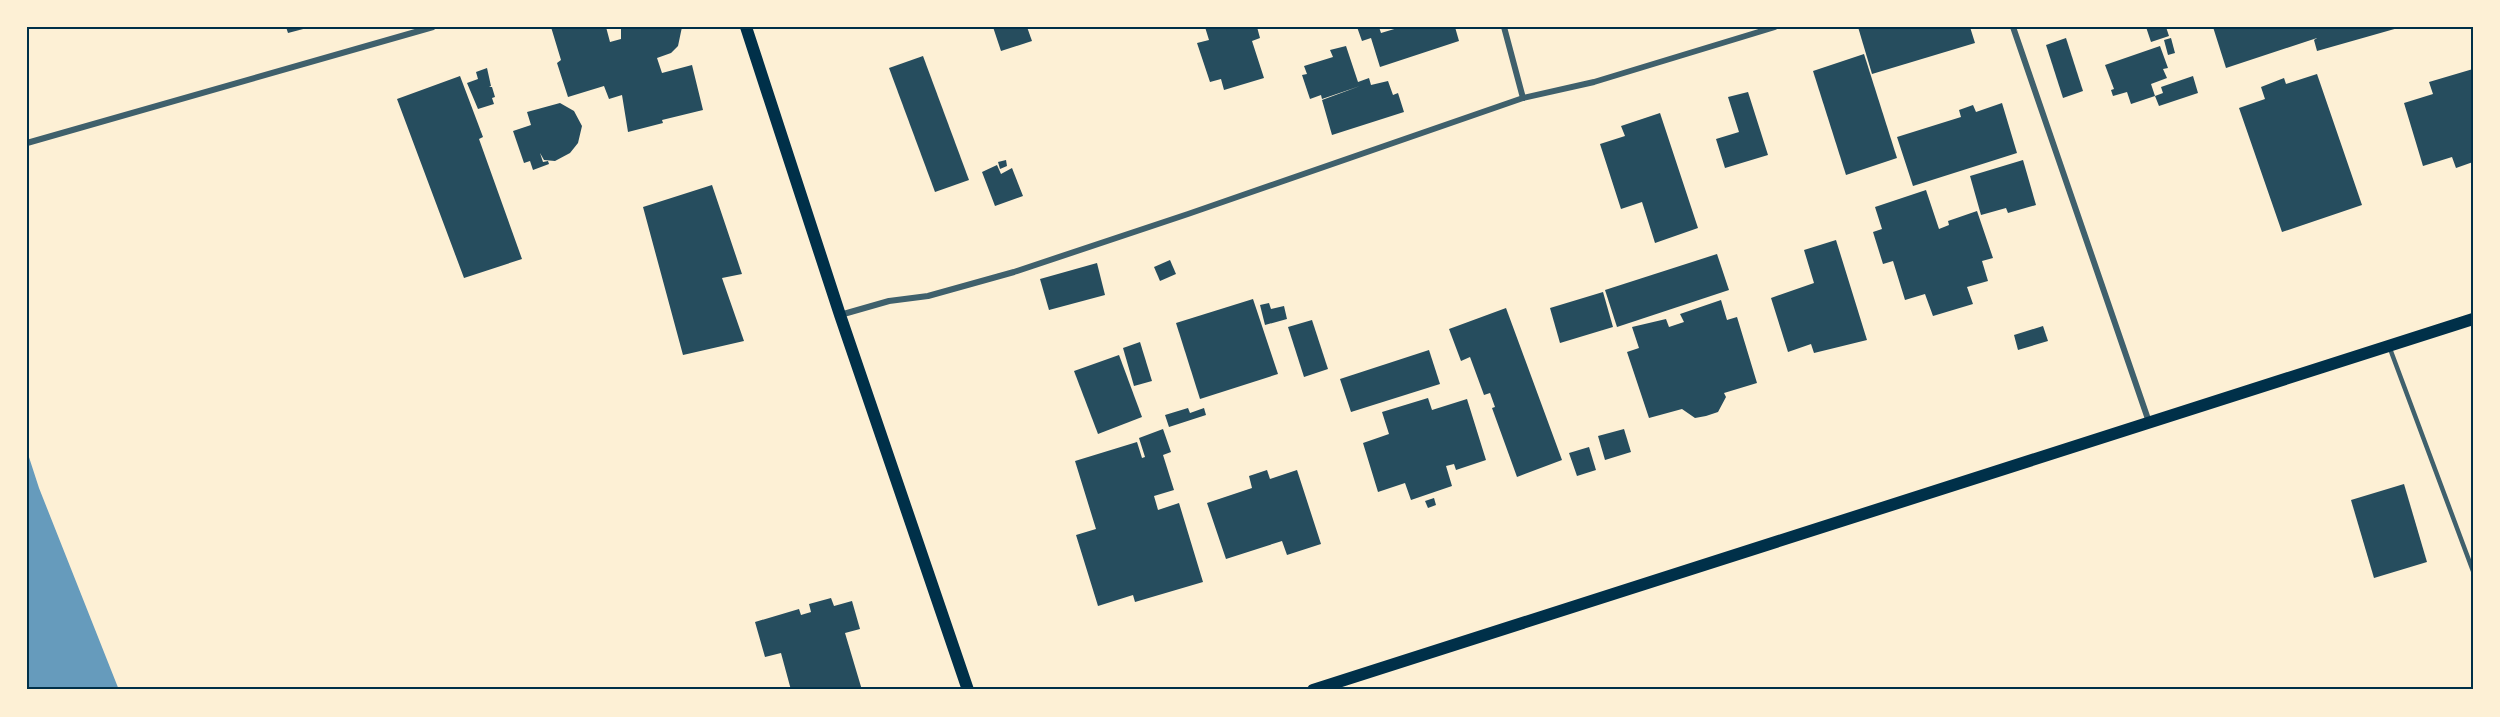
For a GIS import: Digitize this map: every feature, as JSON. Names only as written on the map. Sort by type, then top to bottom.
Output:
[{"type":"main road","points":[[746,27],[840,315],[968,690]]},
{"type":"main road","points":[[1313,690],[2473,319]]},
{"type":"street","points":[[27,143],[433,27]]},
{"type":"street","points":[[1504,27],[1523,98]]},
{"type":"street","points":[[840,315],[889,302],[928,296],[1014,272],[1523,98],[1594,82],[1775,27]]},
{"type":"street","points":[[2013,27],[2150,423]]},
{"type":"lane","points":[[2389,346],[2473,572]]},
{"type":"water","points":[[27,451],[39,488],[119,690],[27,690]]},
{"type":"building","points":[[286,27],[307,27],[307,28],[288,33]]},
{"type":"building","points":[[551,27],[606,27],[610,42],[621,39],[621,27],[682,27],[678,46],[671,53],[657,58],[662,73],[692,65],[703,110],[662,120],[663,123],[628,132],[622,95],[609,99],[604,86],[568,97],[557,63],[561,60]]},
{"type":"building","points":[[993,27],[1027,27],[1032,41],[1001,51]]},
{"type":"building","points":[[1205,27],[1257,27],[1260,38],[1252,41],[1264,78],[1224,90],[1221,79],[1210,82],[1197,43],[1209,40]]},
{"type":"building","points":[[1357,27],[1379,27],[1381,33],[1401,27],[1455,27],[1459,41],[1380,67],[1371,38],[1362,41]]},
{"type":"building","points":[[1858,27],[1970,27],[1975,43],[1872,74]]},
{"type":"building","points":[[2146,27],[2166,27],[2169,36],[2151,42]]},
{"type":"building","points":[[2213,27],[2398,28],[2317,51],[2314,40],[2317,38],[2226,68]]},
{"type":"building","points":[[2066,38],[2083,91],[2063,98],[2046,45]]},
{"type":"building","points":[[2171,38],[2175,53],[2168,55],[2164,40]]},
{"type":"building","points":[[1346,46],[1358,82],[1369,78],[1371,85],[1388,81],[1393,95],[1398,93],[1404,112],[1332,135],[1322,100],[1360,86],[1322,99],[1321,95],[1310,99],[1302,75],[1307,74],[1304,66],[1333,57],[1330,50]]},
{"type":"building","points":[[2160,46],[2168,68],[2163,69],[2167,78],[2151,84],[2155,96],[2131,104],[2127,92],[2113,96],[2111,90],[2114,89],[2105,65]]},
{"type":"building","points":[[1864,54],[1897,158],[1846,175],[1813,71]]},
{"type":"building","points":[[923,56],[969,180],[935,192],[889,68]]},
{"type":"building","points":[[487,68],[491,86],[489,87],[492,87],[495,97],[492,98],[494,104],[478,109],[467,83],[478,79],[476,72]]},
{"type":"building","points":[[2473,69],[2473,162],[2456,168],[2452,157],[2423,166],[2404,103],[2433,94],[2429,82]]},
{"type":"building","points":[[2317,74],[2362,205],[2282,232],[2239,108],[2265,99],[2261,87],[2284,78],[2286,84]]},
{"type":"building","points":[[460,76],[483,137],[479,139],[522,259],[464,278],[397,99]]},
{"type":"building","points":[[2193,76],[2198,93],[2159,106],[2155,96],[2163,93],[2161,87]]},
{"type":"building","points":[[1748,92],[1768,155],[1725,168],[1716,139],[1739,132],[1728,97]]},
{"type":"building","points":[[560,103],[574,111],[582,126],[578,143],[570,153],[555,161],[544,160],[540,153],[543,162],[548,161],[549,164],[533,170],[530,161],[524,163],[513,131],[531,125],[527,112]]},
{"type":"building","points":[[2002,103],[2017,153],[1913,186],[1897,137],[1961,117],[1959,110],[1973,105],[1976,112]]},
{"type":"building","points":[[1660,113],[1698,228],[1655,243],[1642,202],[1621,209],[1600,144],[1625,136],[1621,126]]},
{"type":"building","points":[[1006,160],[1007,166],[1000,169],[998,162]]},
{"type":"building","points":[[2023,160],[2036,205],[2008,213],[2006,208],[1981,215],[1970,176]]},
{"type":"building","points":[[997,165],[1001,174],[1012,168],[1023,196],[995,206],[982,172]]},
{"type":"building","points":[[712,185],[742,274],[722,278],[744,341],[683,355],[643,207]]},
{"type":"building","points":[[1926,190],[1939,229],[1949,225],[1948,221],[1977,211],[1993,258],[1982,261],[1988,281],[1967,287],[1973,304],[1933,316],[1925,294],[1905,300],[1893,261],[1883,264],[1873,232],[1882,229],[1875,207]]},
{"type":"building","points":[[1836,240],[1867,340],[1814,353],[1811,344],[1788,352],[1771,298],[1814,283],[1804,250]]},
{"type":"building","points":[[1717,254],[1729,290],[1617,327],[1605,290]]},
{"type":"building","points":[[1170,260],[1176,274],[1160,281],[1154,267]]},
{"type":"building","points":[[1097,263],[1105,295],[1049,310],[1040,279]]},
{"type":"building","points":[[1603,292],[1613,327],[1560,343],[1550,308]]},
{"type":"building","points":[[1253,299],[1278,374],[1200,399],[1176,323]]},
{"type":"building","points":[[1721,300],[1727,320],[1737,317],[1757,383],[1724,393],[1726,397],[1718,412],[1706,416],[1695,418],[1682,409],[1649,418],[1627,352],[1639,348],[1632,327],[1666,319],[1669,327],[1684,322],[1680,314]]},
{"type":"building","points":[[1269,303],[1271,309],[1284,306],[1287,319],[1265,325],[1260,305]]},
{"type":"building","points":[[1506,308],[1562,460],[1517,477],[1492,408],[1495,407],[1490,393],[1484,395],[1470,357],[1461,361],[1449,329]]},
{"type":"building","points":[[1312,320],[1328,369],[1304,377],[1288,327]]},
{"type":"building","points":[[2043,326],[2048,341],[2018,350],[2014,335]]},
{"type":"building","points":[[1140,342],[1152,381],[1134,386],[1123,348]]},
{"type":"building","points":[[1429,350],[1440,384],[1351,412],[1340,379]]},
{"type":"building","points":[[1119,355],[1142,417],[1098,434],[1074,371]]},
{"type":"building","points":[[1428,398],[1432,410],[1467,399],[1486,460],[1456,470],[1454,464],[1446,466],[1452,486],[1411,500],[1405,483],[1378,492],[1363,443],[1389,434],[1382,412]]},
{"type":"building","points":[[1188,408],[1190,413],[1204,408],[1206,415],[1169,427],[1165,415]]},
{"type":"building","points":[[1163,429],[1171,452],[1163,455],[1174,490],[1154,496],[1158,510],[1179,503],[1203,582],[1135,602],[1133,595],[1098,606],[1076,535],[1096,529],[1075,461],[1137,442],[1142,458],[1145,457],[1139,438]]},
{"type":"building","points":[[1624,429],[1631,452],[1605,460],[1598,436]]},
{"type":"building","points":[[1589,447],[1596,470],[1577,476],[1569,453]]},
{"type":"building","points":[[1267,470],[1270,479],[1297,470],[1321,544],[1287,555],[1282,541],[1226,559],[1207,503],[1252,488],[1249,476]]},
{"type":"building","points":[[2404,484],[2427,562],[2374,578],[2351,500]]},
{"type":"building","points":[[1434,498],[1436,505],[1428,508],[1425,501]]},
{"type":"building","points":[[831,598],[834,606],[852,601],[860,629],[845,633],[862,690],[791,690],[781,653],[765,657],[755,622],[799,609],[801,615],[811,612],[809,604]]}]
